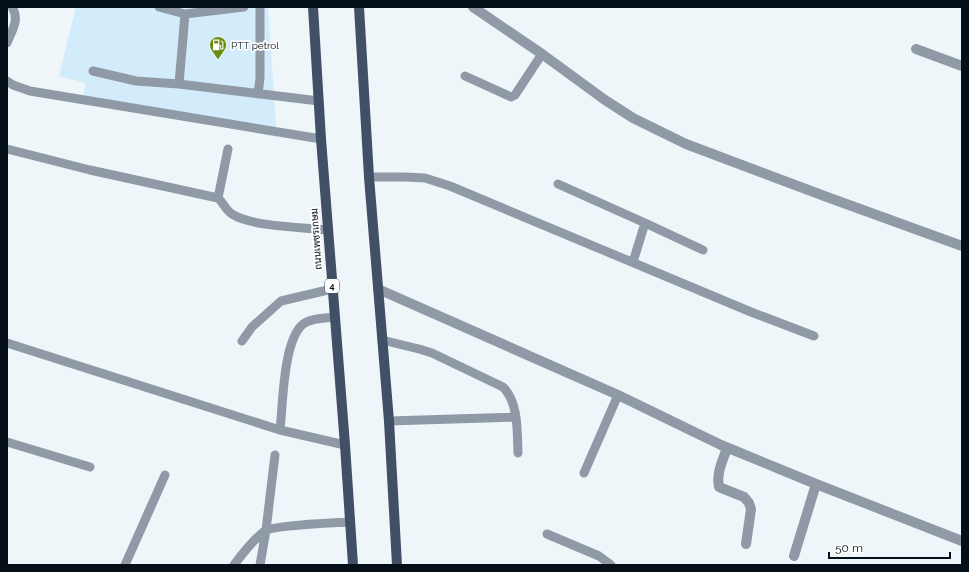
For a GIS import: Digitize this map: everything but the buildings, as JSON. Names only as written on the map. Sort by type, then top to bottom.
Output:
[{"type":"main road","name":"ถนนเพชรเกษม","points":[[313,7],[321,139],[353,565]]},
{"type":"main road","points":[[359,7],[369,177],[389,421],[397,565]]},
{"type":"street","points":[[473,7],[542,54],[605,100],[633,118],[686,144],[962,246]]},
{"type":"street","points":[[916,49],[962,66]]},
{"type":"street","points":[[378,289],[618,395],[727,448],[962,541]]},
{"type":"street","points":[[727,448],[718,472],[718,482],[719,487],[744,497],[749,503],[751,509],[746,544]]},
{"type":"street","points":[[794,556],[816,484]]},
{"type":"lane","points":[[7,43],[16,23],[16,13],[12,7]]},
{"type":"lane","points":[[159,7],[185,14],[244,7]]},
{"type":"lane","points":[[258,94],[260,67],[260,7]]},
{"type":"lane","points":[[178,84],[185,14]]},
{"type":"lane","points":[[465,76],[511,97],[515,95],[542,54]]},
{"type":"lane","points":[[93,71],[136,80],[319,101]]},
{"type":"lane","points":[[7,81],[13,86],[30,91],[321,139]]},
{"type":"lane","points":[[7,149],[90,170],[218,198],[223,202],[230,213],[252,222],[328,230]]},
{"type":"lane","points":[[218,198],[228,150]]},
{"type":"lane","points":[[369,177],[405,176],[425,178],[450,186],[751,312],[814,336]]},
{"type":"lane","points":[[558,184],[703,250]]},
{"type":"lane","points":[[633,262],[645,223]]},
{"type":"lane","points":[[242,341],[252,327],[281,301],[332,289]]},
{"type":"lane","points":[[280,430],[285,374],[294,336],[302,324],[308,321],[335,317]]},
{"type":"lane","points":[[382,340],[426,351],[504,387],[509,393],[516,417],[518,453]]},
{"type":"lane","points":[[7,343],[280,430],[345,446]]},
{"type":"lane","points":[[584,473],[618,395]]},
{"type":"lane","points":[[389,421],[516,417]]},
{"type":"lane","points":[[7,442],[90,467]]},
{"type":"lane","points":[[260,565],[266,530],[275,455]]},
{"type":"lane","points":[[125,565],[165,475]]},
{"type":"lane","points":[[234,565],[244,552],[266,530],[282,527],[350,522]]},
{"type":"lane","points":[[547,534],[599,556],[611,565]]},
{"type":"shaded area","points":[[76,7],[268,7],[277,137],[82,100],[86,83],[59,76]]},
{"type":"place","name":"PTT petrol","points":[[218,60]]}]
